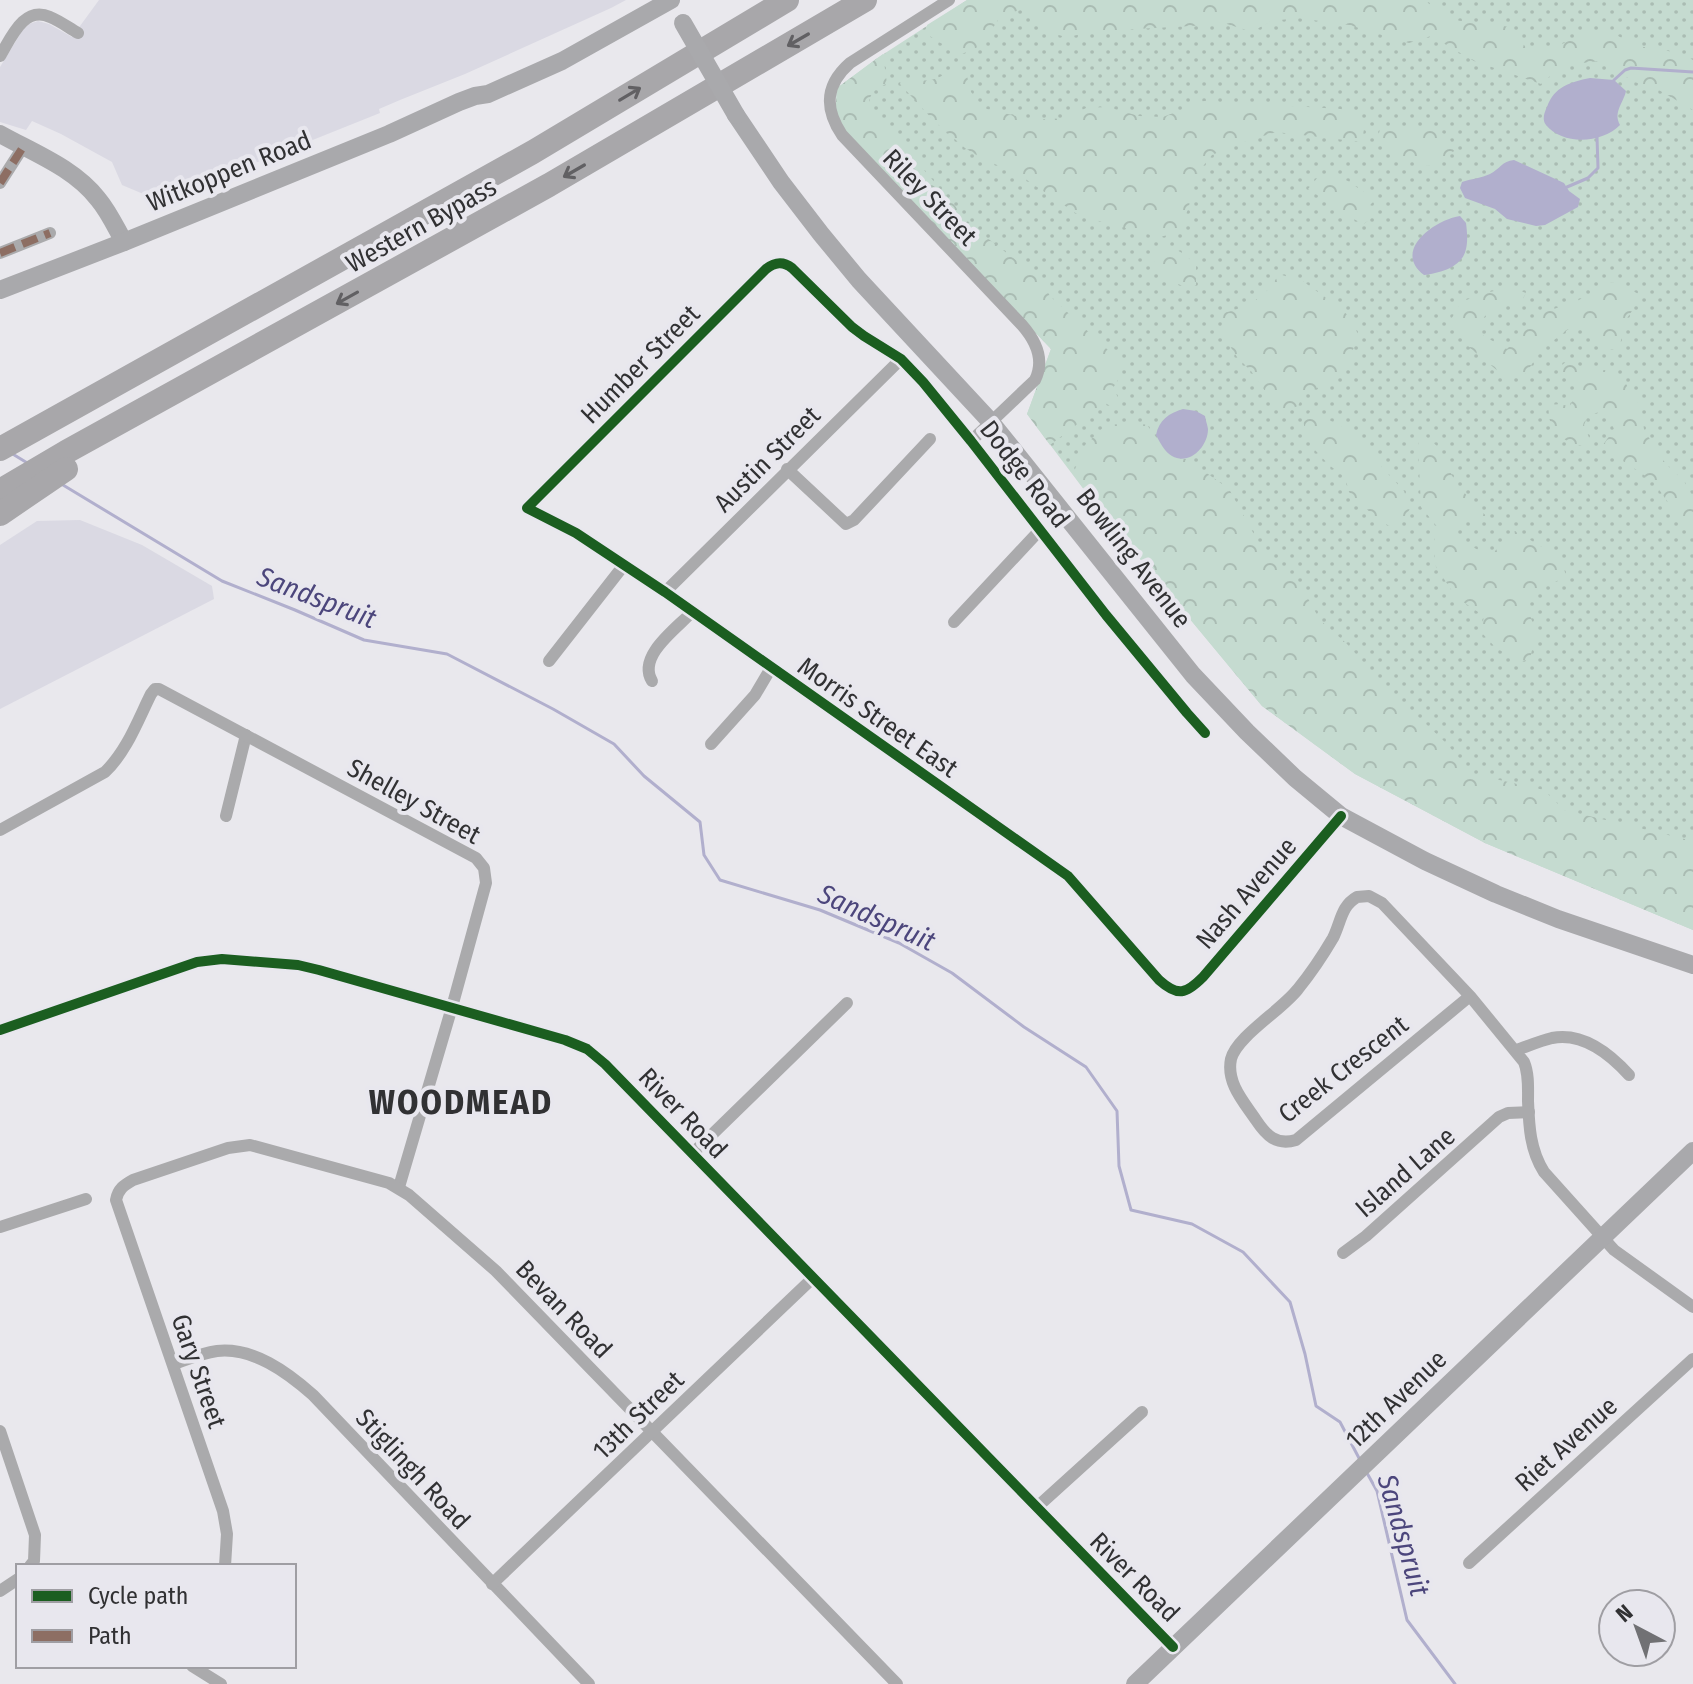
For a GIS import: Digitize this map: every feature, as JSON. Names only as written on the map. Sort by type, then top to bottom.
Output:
[{"type":"highway","name":"Western Bypass","points":[[28,426],[153,352],[221,325],[533,152],[787,0]]},
{"type":"highway","name":"Western Bypass","points":[[2,505],[71,457],[232,361],[549,185],[865,0]]},
{"type":"highway","points":[[0,433],[28,426]]},
{"type":"highway","points":[[0,449],[28,426]]},
{"type":"main road","name":"Bowling Avenue","points":[[670,5],[736,115],[821,234],[859,280],[990,421],[1193,675],[1256,742],[1341,816],[1425,861],[1558,919],[1693,965]]},
{"type":"main road","name":"Witkoppen Road","points":[[0,290],[389,134],[475,96],[488,94],[562,61],[670,5]]},
{"type":"main road","points":[[0,134],[71,173],[92,191],[124,242]]},
{"type":"main road","name":"12th Avenue","points":[[1135,1684],[1693,1151]]},
{"type":"street","name":"Riley Street","points":[[949,0],[858,57],[843,70],[830,93],[831,111],[842,135],[1032,338],[1040,359],[1035,380],[971,441]]},
{"type":"street","points":[[0,56],[20,24],[37,15],[49,16],[78,33]]},
{"type":"street","points":[[0,183],[23,147]]},
{"type":"street","points":[[0,253],[50,233]]},
{"type":"street","name":"Humber Street","points":[[527,508],[766,269],[779,263],[788,265]]},
{"type":"street","name":"Dodge Road","points":[[788,265],[852,327],[901,359],[923,382],[1106,615],[1205,733]]},
{"type":"street","name":"Austin Street","points":[[665,592],[901,359]]},
{"type":"street","points":[[787,469],[841,521],[848,524],[930,439]]},
{"type":"street","name":"Morris Street East","points":[[527,508],[576,533],[665,592],[1068,876],[1159,980],[1179,993]]},
{"type":"street","points":[[954,622],[1040,530]]},
{"type":"street","points":[[549,661],[624,565]]},
{"type":"street","points":[[645,677],[651,655],[692,612]]},
{"type":"street","points":[[711,744],[755,695],[771,668]]},
{"type":"street","name":"Shelley Street","points":[[0,830],[95,779],[113,765],[155,689],[159,689],[480,862],[486,883],[399,1187]]},
{"type":"street","points":[[226,816],[246,735]]},
{"type":"street","name":"Nash Avenue","points":[[1179,993],[1203,977],[1341,816]]},
{"type":"street","name":"Creek Crescent","points":[[1357,897],[1374,898],[1382,903],[1470,996],[1296,1140],[1281,1142],[1266,1134],[1232,1084],[1230,1066],[1234,1052],[1302,985],[1332,939],[1347,904],[1357,897]]},
{"type":"street","name":"River Road","points":[[0,1030],[184,966],[222,959],[298,965],[452,1007],[587,1049],[814,1277],[1173,1647]]},
{"type":"street","points":[[1470,996],[1516,1050],[1527,1071],[1532,1148],[1544,1172],[1602,1239],[1693,1307]]},
{"type":"street","points":[[692,1154],[847,1003]]},
{"type":"street","points":[[1516,1050],[1553,1038],[1572,1039],[1596,1046],[1629,1075]]},
{"type":"street","name":"Island Lane","points":[[1343,1253],[1495,1122],[1529,1114]]},
{"type":"street","name":"Bevan Road","points":[[117,1192],[133,1180],[228,1148],[250,1145],[399,1187],[496,1271],[897,1684]]},
{"type":"street","name":"Gary Street","points":[[117,1192],[117,1206],[223,1511],[227,1534],[225,1564]]},
{"type":"street","points":[[0,1227],[86,1199]]},
{"type":"street","name":"13th Street","points":[[492,1584],[814,1277]]},
{"type":"street","name":"Stiglingh Road","points":[[174,1364],[207,1352],[233,1351],[257,1357],[291,1377],[313,1395],[589,1684]]},
{"type":"street","name":"Riet Avenue","points":[[1469,1563],[1693,1359]]},
{"type":"street","points":[[1036,1508],[1142,1412]]},
{"type":"street","points":[[0,1431],[33,1526],[35,1564]]},
{"type":"street","points":[[195,1668],[221,1684]]},
{"type":"shaded area","points":[[99,0],[626,0],[465,74],[379,109],[380,113],[160,201],[122,185],[112,162],[61,134],[32,121],[26,130],[0,122],[0,67],[22,31],[38,21],[72,37]]},
{"type":"shaded area","points":[[80,520],[142,545],[212,586],[214,599],[0,709],[0,545],[37,521]]},
{"type":"green space","points":[[967,0],[1693,0],[1693,930],[1485,843],[1355,774],[1262,706],[1097,507],[1027,414],[1051,349],[835,122],[837,88]]},
{"type":"green space","points":[[967,0],[1427,0],[1453,20],[1511,27],[1529,52],[1560,45],[1588,31],[1610,32],[1638,46],[1680,53],[1693,60],[1693,110],[1599,61],[1574,64],[1556,71],[1541,84],[1474,61],[1431,36],[1409,43],[1349,25],[1298,18],[1271,21],[1257,29],[1246,30],[1227,24],[1100,31],[1066,37],[1051,33],[1021,10],[1007,13],[998,20],[983,43],[961,54],[927,34],[927,25]]},
{"type":"green space","points":[[883,54],[887,84],[874,91],[870,99],[874,116],[888,128],[973,227],[1030,271],[1042,282],[1050,296],[1123,364],[1113,388],[1121,403],[1114,408],[1105,403],[1050,445],[1027,414],[1051,349],[835,122],[837,88]]},
{"type":"green space","points":[[953,69],[967,76],[971,92],[983,108],[1033,120],[1066,118],[1086,108],[1107,107],[1139,116],[1163,117],[1204,101],[1341,109],[1365,122],[1362,142],[1276,132],[1212,155],[1192,180],[1189,207],[1178,233],[1159,237],[1080,216],[1018,174],[983,159],[934,121],[900,84],[902,77],[929,80]]},
{"type":"green space","points":[[1388,126],[1437,131],[1449,138],[1454,151],[1441,162],[1428,166],[1402,159],[1384,150],[1378,137],[1380,129]]},
{"type":"green space","points":[[1333,176],[1348,181],[1375,200],[1370,205],[1371,218],[1364,224],[1308,189],[1318,177]]},
{"type":"green space","points":[[1162,245],[1180,252],[1196,265],[1196,285],[1189,287],[1177,283],[1150,257],[1151,251]]},
{"type":"green space","points":[[1279,274],[1304,282],[1329,300],[1349,316],[1359,336],[1346,371],[1330,383],[1304,393],[1298,406],[1284,411],[1277,408],[1221,332],[1223,313],[1256,300],[1269,289]]},
{"type":"green space","points":[[1612,282],[1640,295],[1625,321],[1619,350],[1606,349],[1585,328],[1570,328],[1542,349],[1524,376],[1504,376],[1470,348],[1449,323],[1461,302],[1510,287],[1526,293],[1519,306],[1504,304],[1485,316],[1475,331],[1507,349],[1545,312],[1577,301]]},
{"type":"green space","points":[[1567,361],[1585,368],[1610,371],[1626,384],[1640,406],[1644,429],[1656,450],[1684,481],[1693,497],[1693,531],[1653,481],[1603,445],[1614,429],[1609,417],[1600,412],[1588,415],[1584,425],[1590,440],[1583,446],[1557,433],[1550,421],[1549,405],[1570,407],[1578,387],[1561,369]]},
{"type":"green space","points":[[1310,412],[1340,425],[1366,447],[1404,491],[1410,508],[1405,519],[1389,526],[1349,492],[1345,477],[1314,449],[1303,420]]},
{"type":"green space","points":[[1130,421],[1147,425],[1162,445],[1229,489],[1261,547],[1301,586],[1320,620],[1445,742],[1473,774],[1544,790],[1564,810],[1693,841],[1693,930],[1485,843],[1355,774],[1262,706],[1073,474],[1085,445],[1104,427]]},
{"type":"green space","points":[[1425,436],[1437,446],[1457,485],[1489,519],[1459,520],[1457,539],[1490,556],[1515,531],[1547,550],[1563,564],[1566,577],[1537,590],[1527,607],[1536,632],[1530,659],[1519,662],[1495,647],[1481,632],[1484,616],[1456,597],[1436,567],[1433,543],[1439,529],[1421,507],[1418,445],[1420,438]]},
{"type":"water","points":[[1590,78],[1614,80],[1626,91],[1618,112],[1620,125],[1604,136],[1583,140],[1553,132],[1544,119],[1550,100],[1564,86]]},
{"type":"water","points":[[1514,160],[1564,183],[1580,199],[1578,207],[1545,225],[1536,226],[1507,219],[1495,209],[1465,198],[1460,188],[1462,182],[1487,175]]},
{"type":"water","points":[[1460,216],[1467,229],[1464,255],[1449,268],[1424,275],[1415,266],[1412,256],[1414,247],[1429,230]]},
{"type":"water","points":[[1183,409],[1205,416],[1208,429],[1201,448],[1185,459],[1167,452],[1156,435],[1165,418]]},
{"type":"waterway","points":[[1614,80],[1631,68],[1693,72]]},
{"type":"waterway","points":[[1567,187],[1588,178],[1598,168],[1597,137]]},
{"type":"waterway","name":"Sandspruit","points":[[11,453],[29,464]]},
{"type":"waterway","name":"Sandspruit","points":[[63,485],[222,581],[364,640],[447,654],[553,709],[614,744],[644,776],[700,822],[704,855],[720,880],[820,910],[899,943],[952,973],[1024,1027],[1086,1067],[1117,1111],[1119,1166],[1131,1210],[1192,1224],[1243,1252],[1290,1302],[1316,1406],[1340,1422],[1360,1460]]},
{"type":"waterway","name":"Sandspruit","points":[[1367,1473],[1377,1491],[1407,1620],[1455,1684]]},
{"type":"marked path","points":[[0,183],[23,147]]},
{"type":"marked path","points":[[0,253],[50,233]]},
{"type":"cycle path","points":[[1205,733],[1106,615],[923,382],[901,359],[852,327],[792,268],[782,263],[766,269],[527,508],[576,533],[665,592],[1068,876],[1159,980],[1177,991],[1187,990],[1203,977],[1341,816]]},
{"type":"cycle path","points":[[0,1030],[197,962],[222,959],[298,965],[319,970],[565,1040],[587,1049],[1173,1647]]},
{"type":"district","name":"WOODMEAD","points":[[461,1102]]}]
